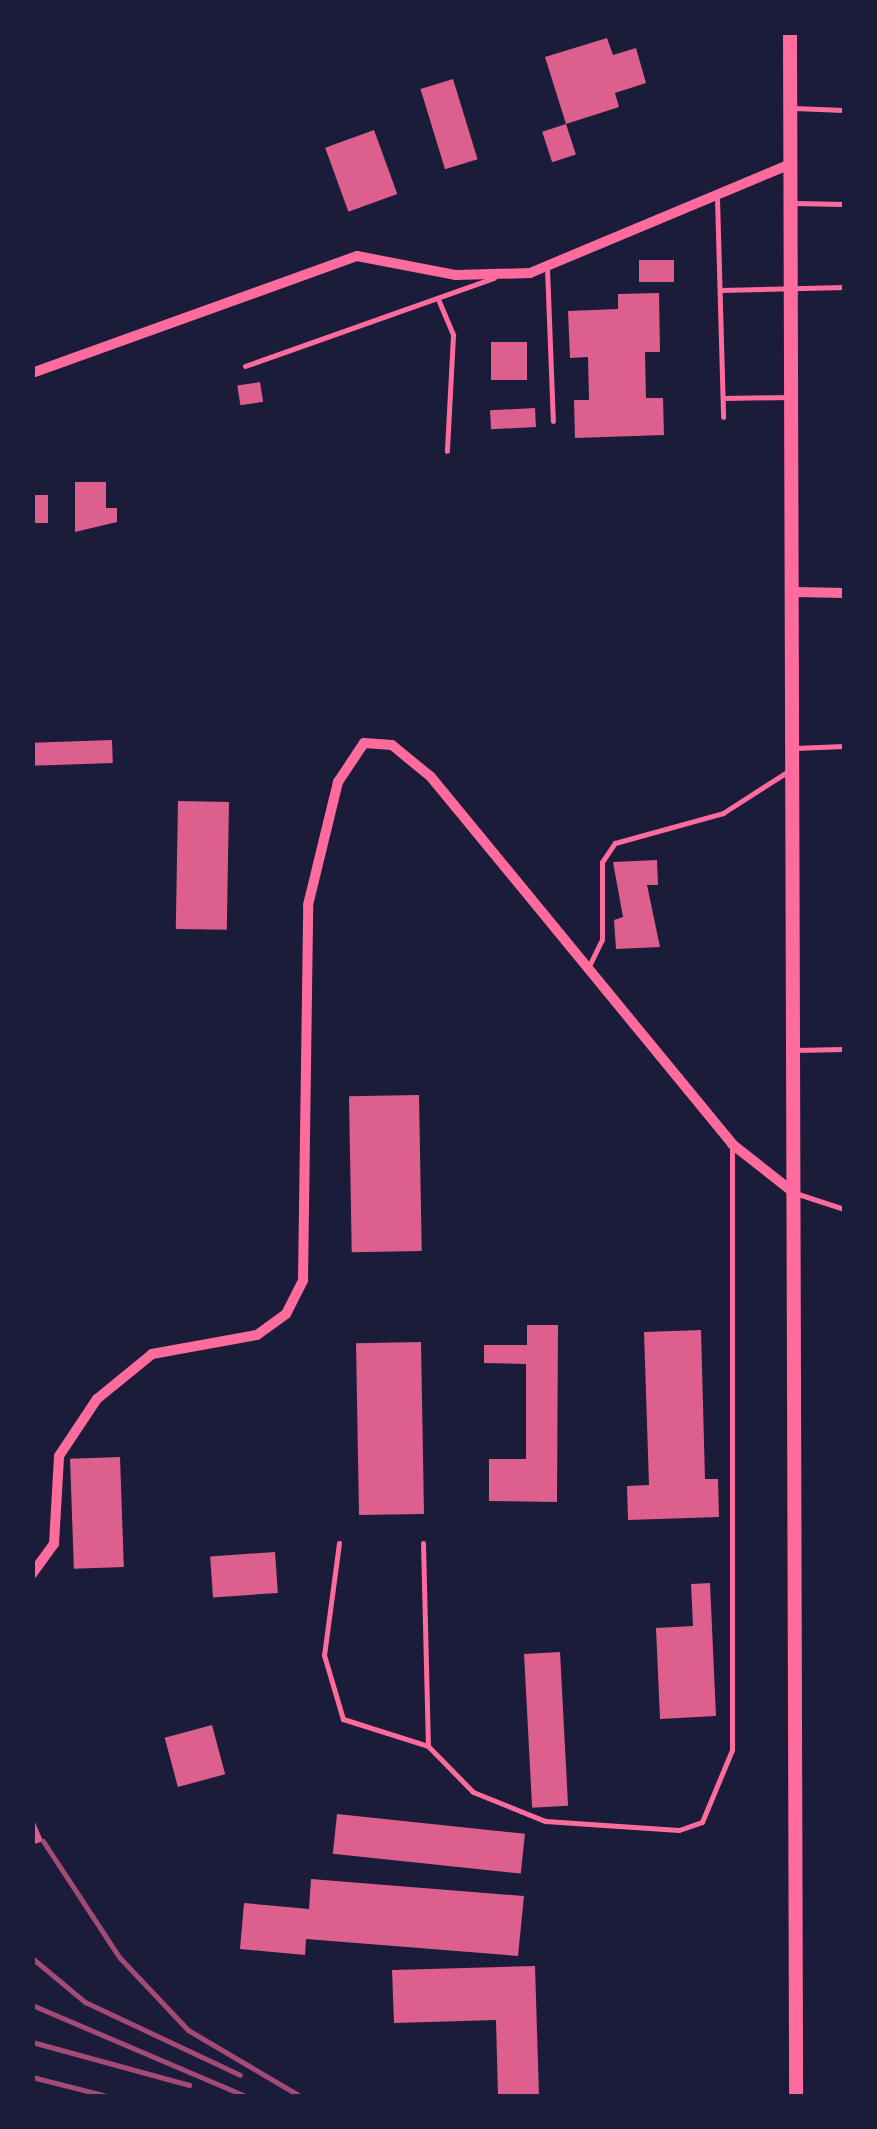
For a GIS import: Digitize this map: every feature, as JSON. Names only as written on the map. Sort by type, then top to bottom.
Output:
[{"type":"main road","points":[[790,32],[796,2096]]},
{"type":"street","points":[[32,373],[356,256],[494,278],[547,266],[791,164]]},
{"type":"street","points":[[794,592],[844,592]]},
{"type":"street","points":[[32,1574],[54,1544],[59,1456],[97,1399],[152,1354],[257,1334],[286,1314],[303,1280],[308,905],[352,753],[364,743],[392,745],[431,777],[732,1144],[792,1192]]},
{"type":"lane","points":[[790,108],[844,110]]},
{"type":"lane","points":[[717,195],[724,418]]},
{"type":"lane","points":[[791,203],[844,204]]},
{"type":"lane","points":[[547,266],[553,421]]},
{"type":"lane","points":[[244,366],[494,278]]},
{"type":"lane","points":[[720,290],[844,287]]},
{"type":"lane","points":[[438,299],[453,335],[446,450]]},
{"type":"lane","points":[[723,398],[792,397]]},
{"type":"lane","points":[[792,748],[844,746]]},
{"type":"lane","points":[[588,969],[602,939],[602,862],[615,843],[723,813],[793,768]]},
{"type":"lane","points":[[792,1050],[844,1049]]},
{"type":"lane","points":[[339,1543],[326,1689],[343,1719],[428,1746],[472,1792],[545,1821],[679,1830],[702,1822],[732,1750],[732,1144]]},
{"type":"lane","points":[[792,1192],[844,1210]]},
{"type":"lane","points":[[423,1543],[428,1746]]},
{"type":"building","points":[[607,38],[613,55],[636,48],[646,83],[615,93],[619,107],[566,124],[545,57]]},
{"type":"building","points":[[453,79],[478,159],[445,169],[420,89]]},
{"type":"building","points":[[566,124],[576,154],[552,162],[542,132]]},
{"type":"building","points":[[374,130],[397,194],[348,212],[325,148]]},
{"type":"building","points":[[639,260],[674,260],[674,282],[639,282]]},
{"type":"building","points":[[659,293],[660,352],[645,352],[646,398],[663,398],[664,435],[575,438],[574,400],[589,400],[588,357],[570,358],[568,311],[618,309],[618,294]]},
{"type":"building","points":[[491,342],[527,342],[527,380],[491,380]]},
{"type":"building","points":[[260,382],[263,402],[240,405],[237,386]]},
{"type":"building","points":[[535,408],[536,427],[491,429],[490,410]]},
{"type":"building","points":[[75,482],[106,482],[106,508],[117,508],[117,522],[75,532]]},
{"type":"building","points":[[32,495],[48,495],[48,523],[32,523]]},
{"type":"building","points":[[112,740],[113,763],[33,766],[32,743]]},
{"type":"building","points":[[178,801],[229,802],[227,930],[176,929]]},
{"type":"building","points":[[657,860],[658,885],[647,885],[660,947],[616,949],[614,920],[623,917],[613,862]]},
{"type":"building","points":[[419,1095],[422,1251],[352,1252],[349,1096]]},
{"type":"building","points":[[527,1325],[558,1325],[557,1502],[489,1501],[489,1459],[526,1459],[526,1364],[484,1363],[484,1345],[527,1345]]},
{"type":"building","points":[[701,1330],[705,1479],[718,1479],[719,1517],[628,1520],[627,1486],[649,1485],[644,1332]]},
{"type":"building","points":[[421,1342],[424,1514],[359,1515],[356,1343]]},
{"type":"building","points":[[120,1457],[124,1567],[74,1569],[70,1459]]},
{"type":"building","points":[[275,1552],[278,1593],[213,1597],[210,1557]]},
{"type":"building","points":[[710,1583],[716,1716],[660,1719],[656,1628],[693,1626],[691,1584]]},
{"type":"building","points":[[560,1652],[568,1806],[532,1808],[524,1654]]},
{"type":"building","points":[[212,1725],[225,1774],[178,1787],[165,1738]]},
{"type":"building","points":[[337,1814],[525,1834],[521,1874],[333,1854]]},
{"type":"building","points":[[32,1815],[43,1841],[32,1845]]},
{"type":"building","points":[[311,1879],[524,1896],[518,1956],[306,1939],[305,1955],[240,1949],[244,1903],[309,1909]]},
{"type":"building","points":[[535,1966],[539,2096],[498,2096],[496,2020],[394,2023],[392,1970]]},
{"type":"railway","points":[[43,1841],[120,1958],[188,2030],[300,2096]]},
{"type":"railway","points":[[32,1958],[85,2002],[240,2075]]},
{"type":"railway","points":[[32,2005],[245,2096]]},
{"type":"railway","points":[[32,2042],[189,2085]]},
{"type":"railway","points":[[32,2077],[107,2096]]}]
